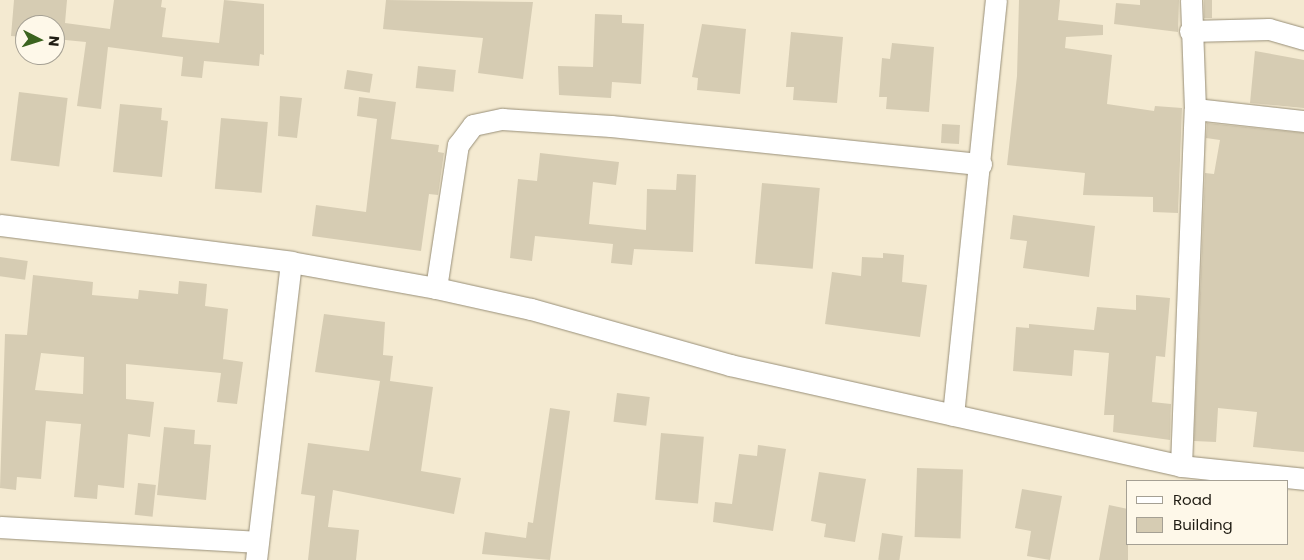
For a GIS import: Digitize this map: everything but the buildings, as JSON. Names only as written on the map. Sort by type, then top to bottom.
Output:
[{"type":"street","points":[[953,416],[996,0]]},
{"type":"street","points":[[1180,466],[1195,109],[1190,31],[1191,0]]},
{"type":"street","points":[[1190,31],[1269,29],[1304,39]]},
{"type":"street","points":[[1195,109],[1304,121]]},
{"type":"street","points":[[436,288],[458,146],[473,125],[502,119],[611,126],[980,164]]},
{"type":"street","points":[[0,225],[291,262],[436,288],[531,309],[730,365],[1180,466],[1304,479]]},
{"type":"street","points":[[0,527],[257,551],[291,262]]}]
